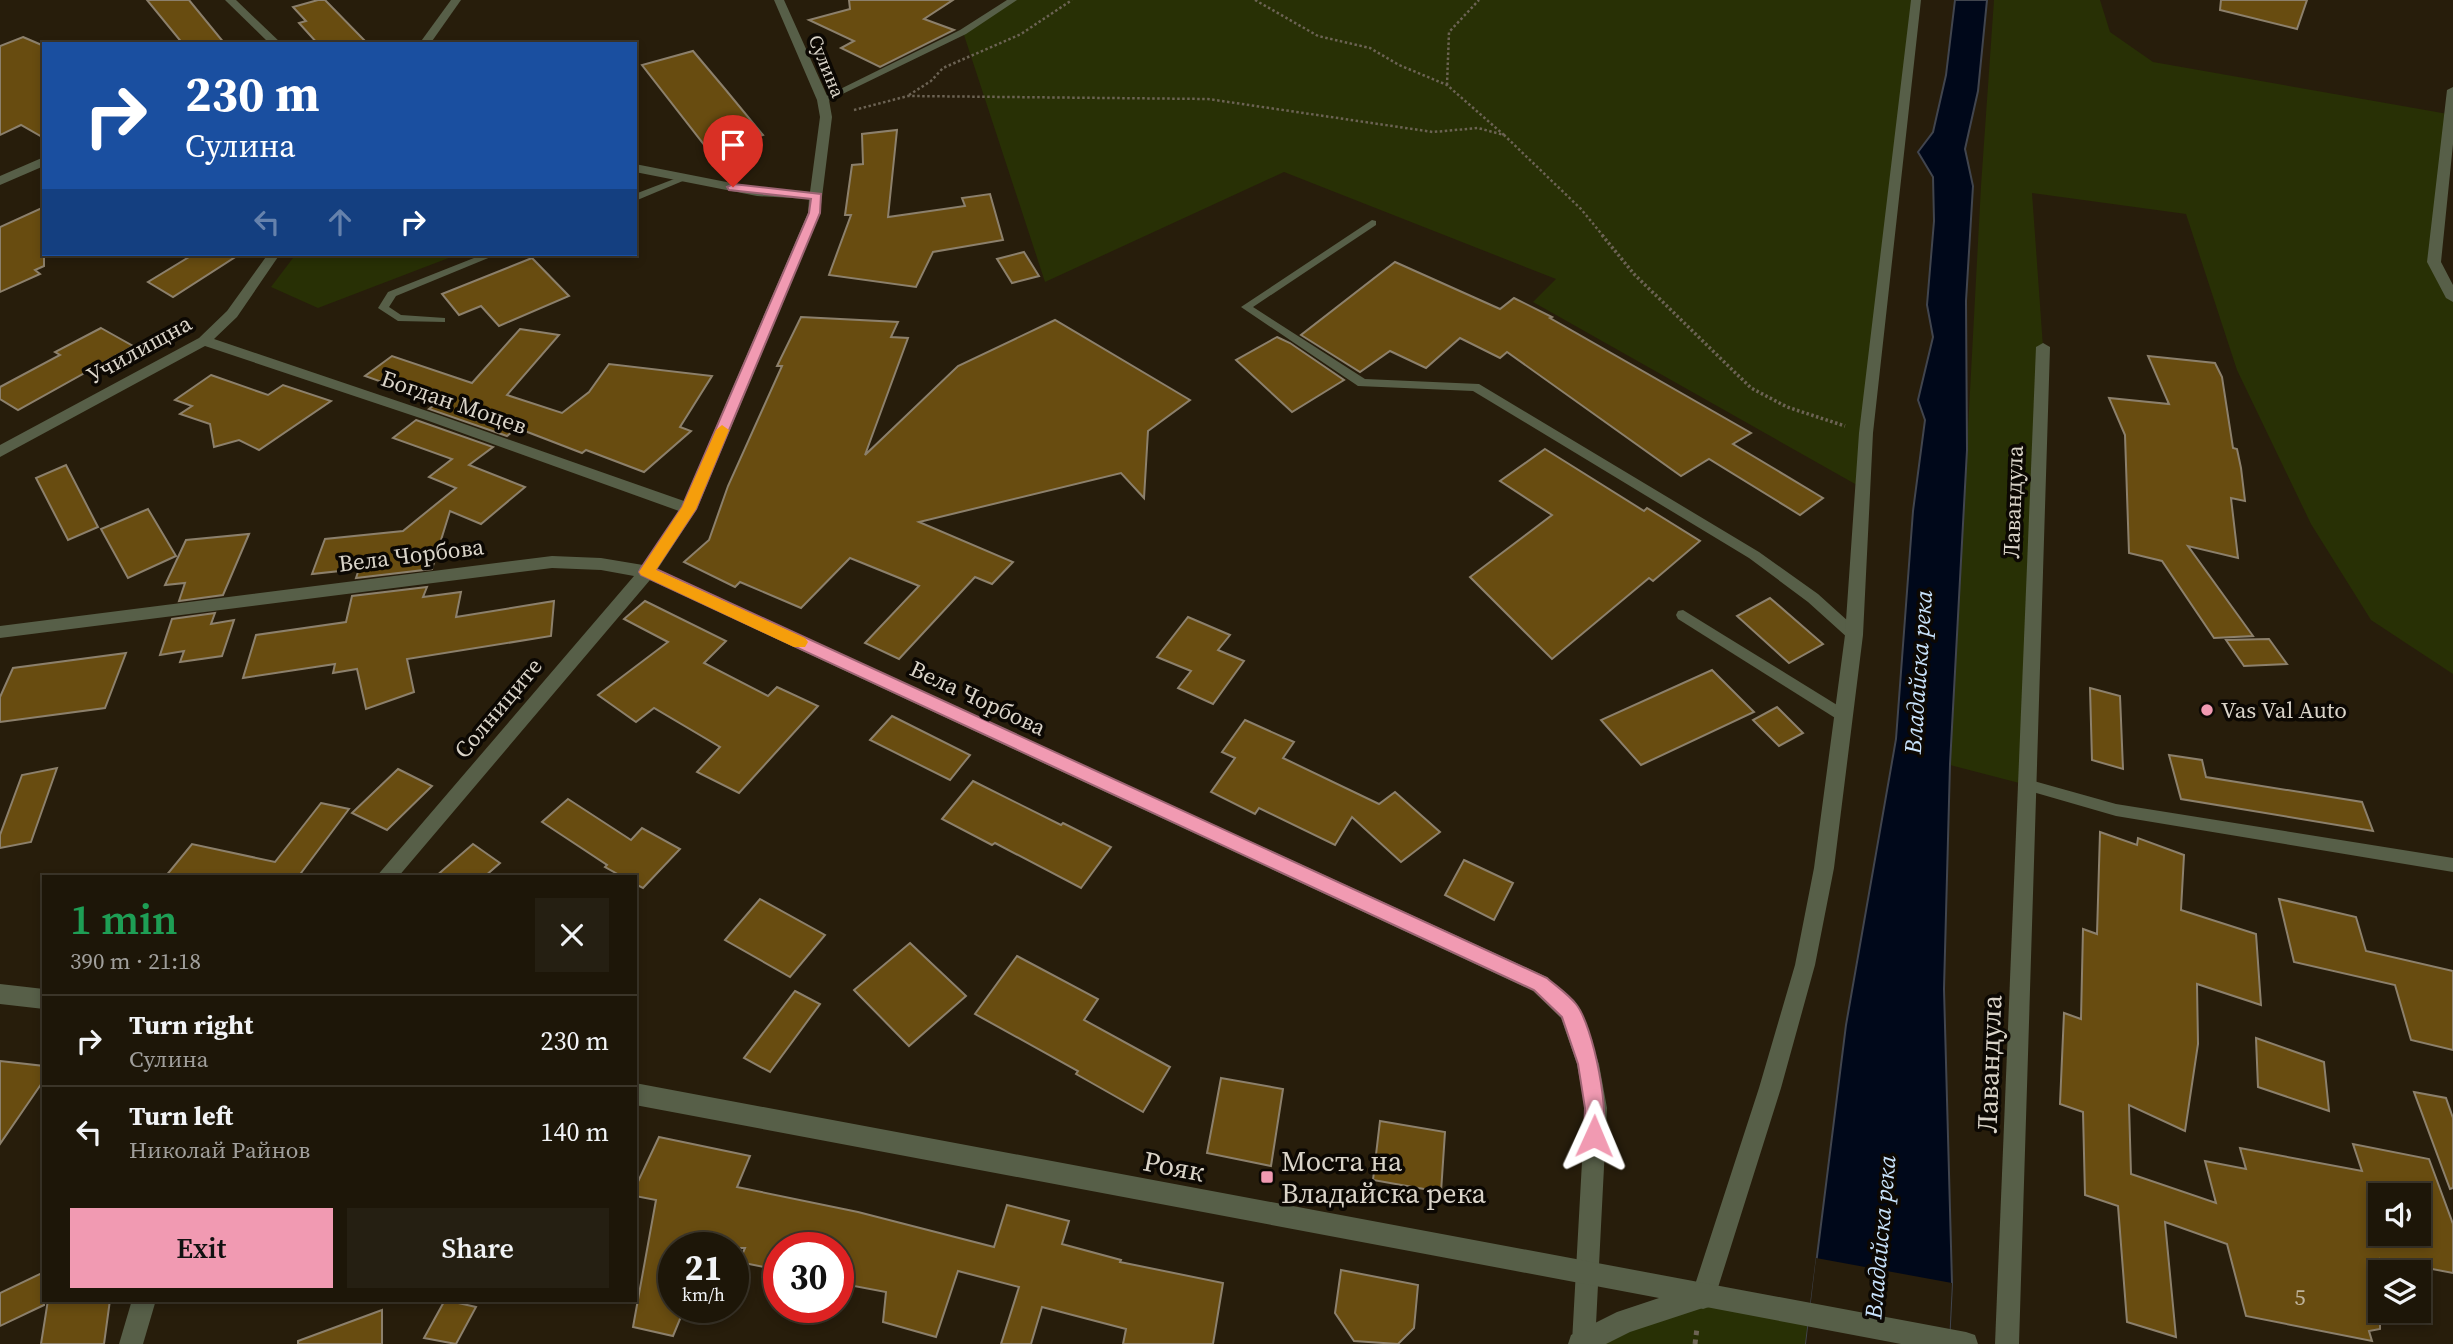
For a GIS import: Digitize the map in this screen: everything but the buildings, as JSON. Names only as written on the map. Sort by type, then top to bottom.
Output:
[{"type":"street","points":[[230,0],[276,42]]},
{"type":"street","points":[[425,42],[456,0]]},
{"type":"street","name":"Сулина","points":[[647,572],[689,509],[814,213],[826,117],[823,100],[779,0]]},
{"type":"street","points":[[1582,1343],[1626,1321],[1703,1297],[1770,1088],[1805,965],[1824,868],[1845,717],[1854,635],[1867,433],[1916,0]]},
{"type":"street","points":[[2453,90],[2434,262],[2453,298]]},
{"type":"street","points":[[0,181],[42,163]]},
{"type":"street","points":[[637,168],[757,192],[817,196]]},
{"type":"street","name":"Училищна","points":[[0,452],[204,341],[232,314],[273,256]]},
{"type":"street","name":"Богдан Моцев","points":[[204,341],[431,417],[689,509]]},
{"type":"street","name":"Лавандула","points":[[2007,1344],[2043,347]]},
{"type":"street","name":"Вела Чорбова","points":[[0,632],[552,562],[601,564],[647,572],[1540,984],[1570,1012],[1588,1064],[1595,1108],[1582,1343]]},
{"type":"street","name":"Солниците","points":[[388,875],[647,572]]},
{"type":"street","points":[[0,994],[42,999]]},
{"type":"street","name":"Рояк","points":[[637,1094],[1958,1343]]},
{"type":"street","points":[[131,1344],[143,1302]]},
{"type":"lane","points":[[823,100],[963,32],[1013,0]]},
{"type":"lane","points":[[637,197],[685,178]]},
{"type":"lane","points":[[1372,223],[1245,307],[1362,383],[1475,387],[1754,555],[1813,598],[1854,635]]},
{"type":"lane","points":[[441,320],[398,318],[383,308],[393,294],[488,256]]},
{"type":"lane","points":[[1683,615],[1845,717]]},
{"type":"lane","points":[[2027,786],[2116,810],[2453,865]]},
{"type":"path","points":[[908,96],[931,81],[943,68],[1021,34],[1072,0]]},
{"type":"path","points":[[1255,0],[1318,36],[1370,48],[1399,65],[1447,85],[1581,209],[1634,274],[1751,388],[1787,407],[1867,433]]},
{"type":"path","points":[[1447,85],[1449,32],[1479,0]]},
{"type":"path","points":[[826,117],[908,96],[1208,99],[1433,132],[1478,128],[1504,135]]},
{"type":"green space","points":[[1013,0],[1916,0],[1864,489],[1533,302],[1556,279],[1284,172],[1045,282],[963,32]]},
{"type":"green space","points":[[1994,0],[2100,0],[2110,32],[2153,62],[2448,114],[2434,262],[2453,298],[2453,674],[2371,620],[2311,524],[2237,370],[2186,214],[2032,193],[2043,347],[2027,785],[1950,765],[1981,186]]},
{"type":"green space","points":[[294,256],[454,256],[318,308],[271,287]]},
{"type":"green space","points":[[1703,1297],[1809,1314],[1806,1344],[1580,1344]]},
{"type":"water","name":"Владайска река","points":[[1955,0],[1987,0],[1978,91],[1965,149],[1973,186],[1966,301],[1967,450],[1950,764],[1944,989],[1952,1283],[1949,1344],[1806,1344],[1846,1025],[1896,739],[1913,511],[1925,420],[1918,400],[1933,337],[1927,305],[1934,221],[1933,177],[1918,152],[1933,132],[1946,75]]},
{"type":"pier","points":[[1816,1258],[1952,1283],[1949,1344],[1806,1344]]},
{"type":"slow traffic","points":[[722,430],[689,509],[647,572],[800,642]]},
{"type":"place","name":"Vas Val Auto","points":[[2207,710]]},
{"type":"place","name":"Моста на Владайска река","points":[[1267,1177]]},
{"type":"route","points":[[733,187],[757,192],[817,196],[814,213],[689,509],[647,572],[1540,984],[1570,1012],[1588,1064],[1595,1108],[1594,1136]]}]
